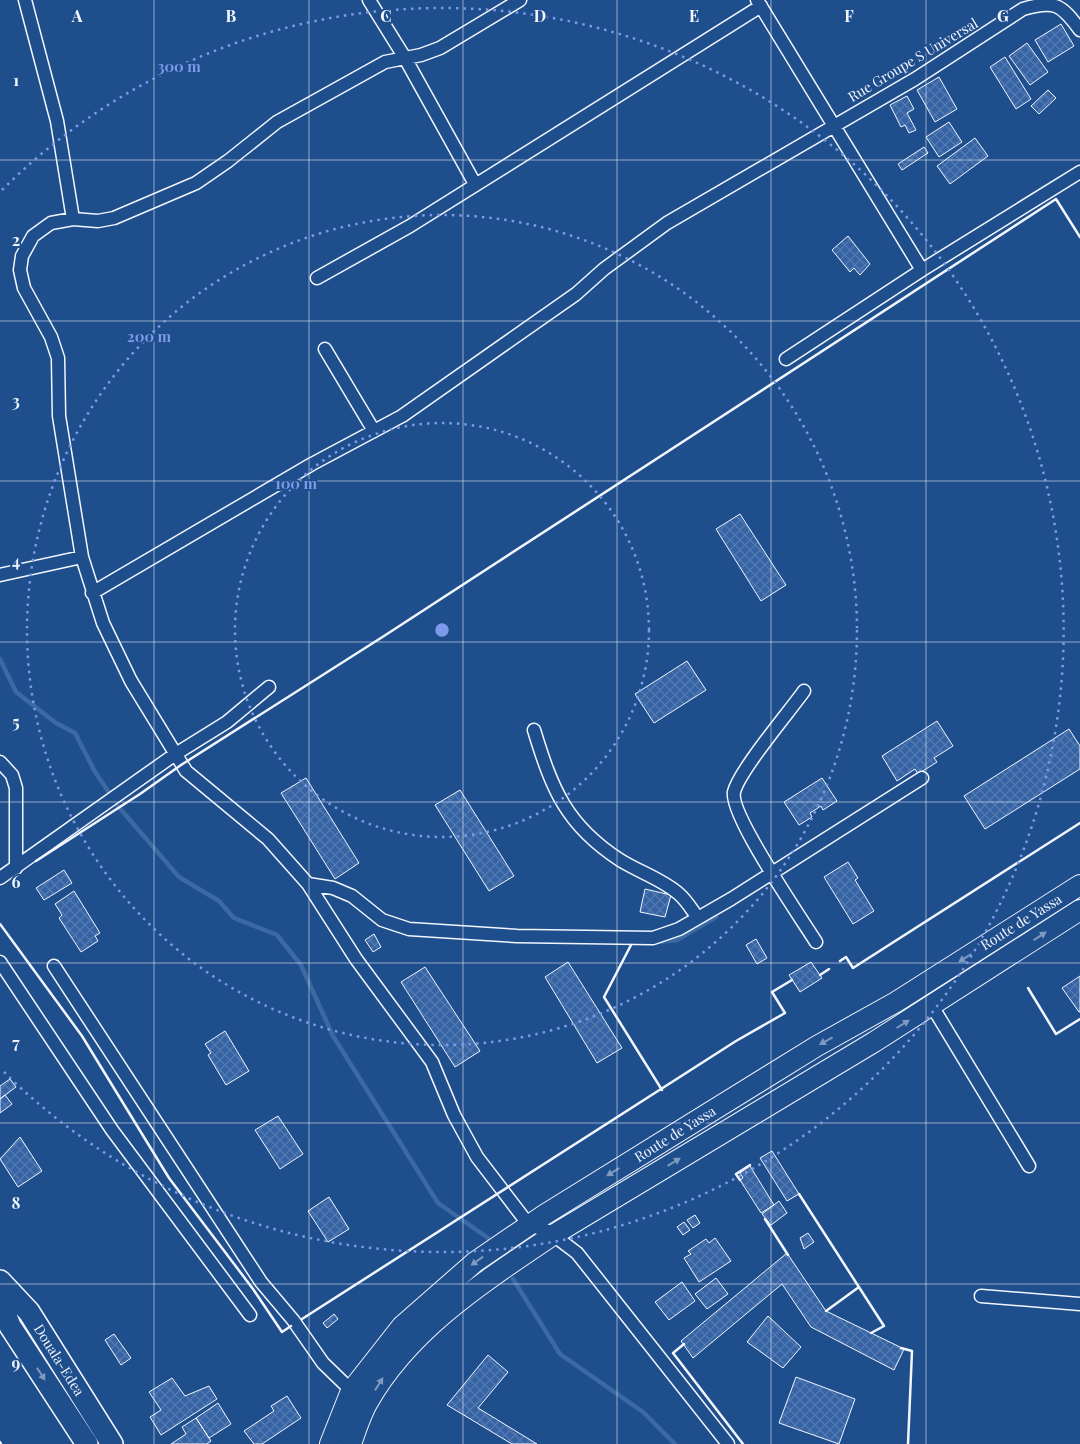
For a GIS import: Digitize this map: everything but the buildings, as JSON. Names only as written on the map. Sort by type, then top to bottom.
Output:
[{"type":"highway","name":"Douala-Edea","points":[[0,1281],[29,1312],[112,1444]]},
{"type":"highway","name":"Douala-Edea","points":[[0,1301],[10,1326],[87,1444]]},
{"type":"main road","name":"Route de Yassa","points":[[330,1444],[351,1391],[402,1326],[475,1262],[529,1225],[1080,885]]},
{"type":"main road","name":"Route de Yassa","points":[[351,1444],[367,1403],[384,1376],[407,1349],[439,1319],[498,1272],[554,1235],[932,1006],[1080,910]]},
{"type":"main road","points":[[864,1020],[874,1042]]},
{"type":"street","points":[[25,0],[57,121],[73,219]]},
{"type":"street","points":[[369,0],[405,58],[475,184]]},
{"type":"street","points":[[520,0],[440,48],[421,55],[385,62],[276,122],[228,161],[196,183],[114,218],[91,221],[73,219],[51,223],[33,236],[22,256],[20,270],[24,288],[51,337],[58,358],[59,416],[82,557],[92,593],[102,623],[131,681],[174,755],[186,772],[268,839],[308,884],[356,959],[432,1062],[454,1115],[477,1157],[529,1225],[540,1227],[554,1235],[577,1254],[728,1444]]},
{"type":"street","points":[[317,278],[410,226],[759,3],[922,270]]},
{"type":"street","name":"Rue Groupe S Universal","points":[[92,593],[312,464],[402,416],[576,294],[604,269],[668,223],[915,79],[1023,9],[1042,3],[1052,3],[1065,10],[1080,30]]},
{"type":"street","points":[[786,359],[922,270],[1080,172]]},
{"type":"street","points":[[325,349],[374,431]]},
{"type":"street","points":[[0,575],[82,557]]},
{"type":"street","points":[[0,878],[174,755],[227,722],[270,687]]},
{"type":"street","points":[[804,691],[745,771],[734,792],[735,805],[772,872],[816,942]]},
{"type":"street","points":[[534,730],[546,770],[572,819],[590,837],[621,860],[662,882],[680,895],[698,918]]},
{"type":"street","points":[[0,762],[12,776],[16,788],[16,868]]},
{"type":"street","points":[[308,884],[333,888],[352,896],[382,920],[409,929],[517,936],[653,938],[679,929],[698,918],[922,778]]},
{"type":"street","points":[[0,962],[112,1130],[250,1315]]},
{"type":"street","points":[[54,966],[261,1282],[293,1320],[323,1364],[351,1391],[367,1403]]},
{"type":"street","points":[[932,1006],[1030,1166]]},
{"type":"street","points":[[981,1296],[1080,1304]]},
{"type":"waterway","points":[[0,659],[16,692],[56,723],[75,733],[94,770],[117,805],[179,877],[219,901],[234,918],[277,935],[301,965],[333,1036],[438,1203],[488,1238]]},
{"type":"waterway","points":[[657,942],[677,940],[716,917]]},
{"type":"waterway","points":[[513,1279],[560,1354],[643,1412],[675,1444]]},
{"type":"wall","points":[[36,861],[140,794],[181,765],[384,636],[1056,199],[1080,237]]},
{"type":"wall","points":[[840,961],[846,957],[853,968],[1080,823]]},
{"type":"wall","points":[[0,924],[82,1036],[169,1178],[253,1289],[282,1332],[291,1326]]},
{"type":"wall","points":[[631,945],[604,997],[662,1090]]},
{"type":"wall","points":[[820,975],[829,969]]},
{"type":"wall","points":[[302,1319],[736,1041],[785,1013],[772,992],[792,980]]},
{"type":"wall","points":[[1028,988],[1056,1034],[1080,1019]]},
{"type":"wall","points":[[740,1180],[736,1174],[750,1165]]},
{"type":"wall","points":[[799,1194],[884,1326],[871,1333]]},
{"type":"wall","points":[[765,1219],[788,1255]]},
{"type":"wall","points":[[826,1311],[859,1287]]},
{"type":"wall","points":[[684,1344],[673,1353],[743,1444]]},
{"type":"wall","points":[[901,1348],[912,1351],[908,1444]]}]
